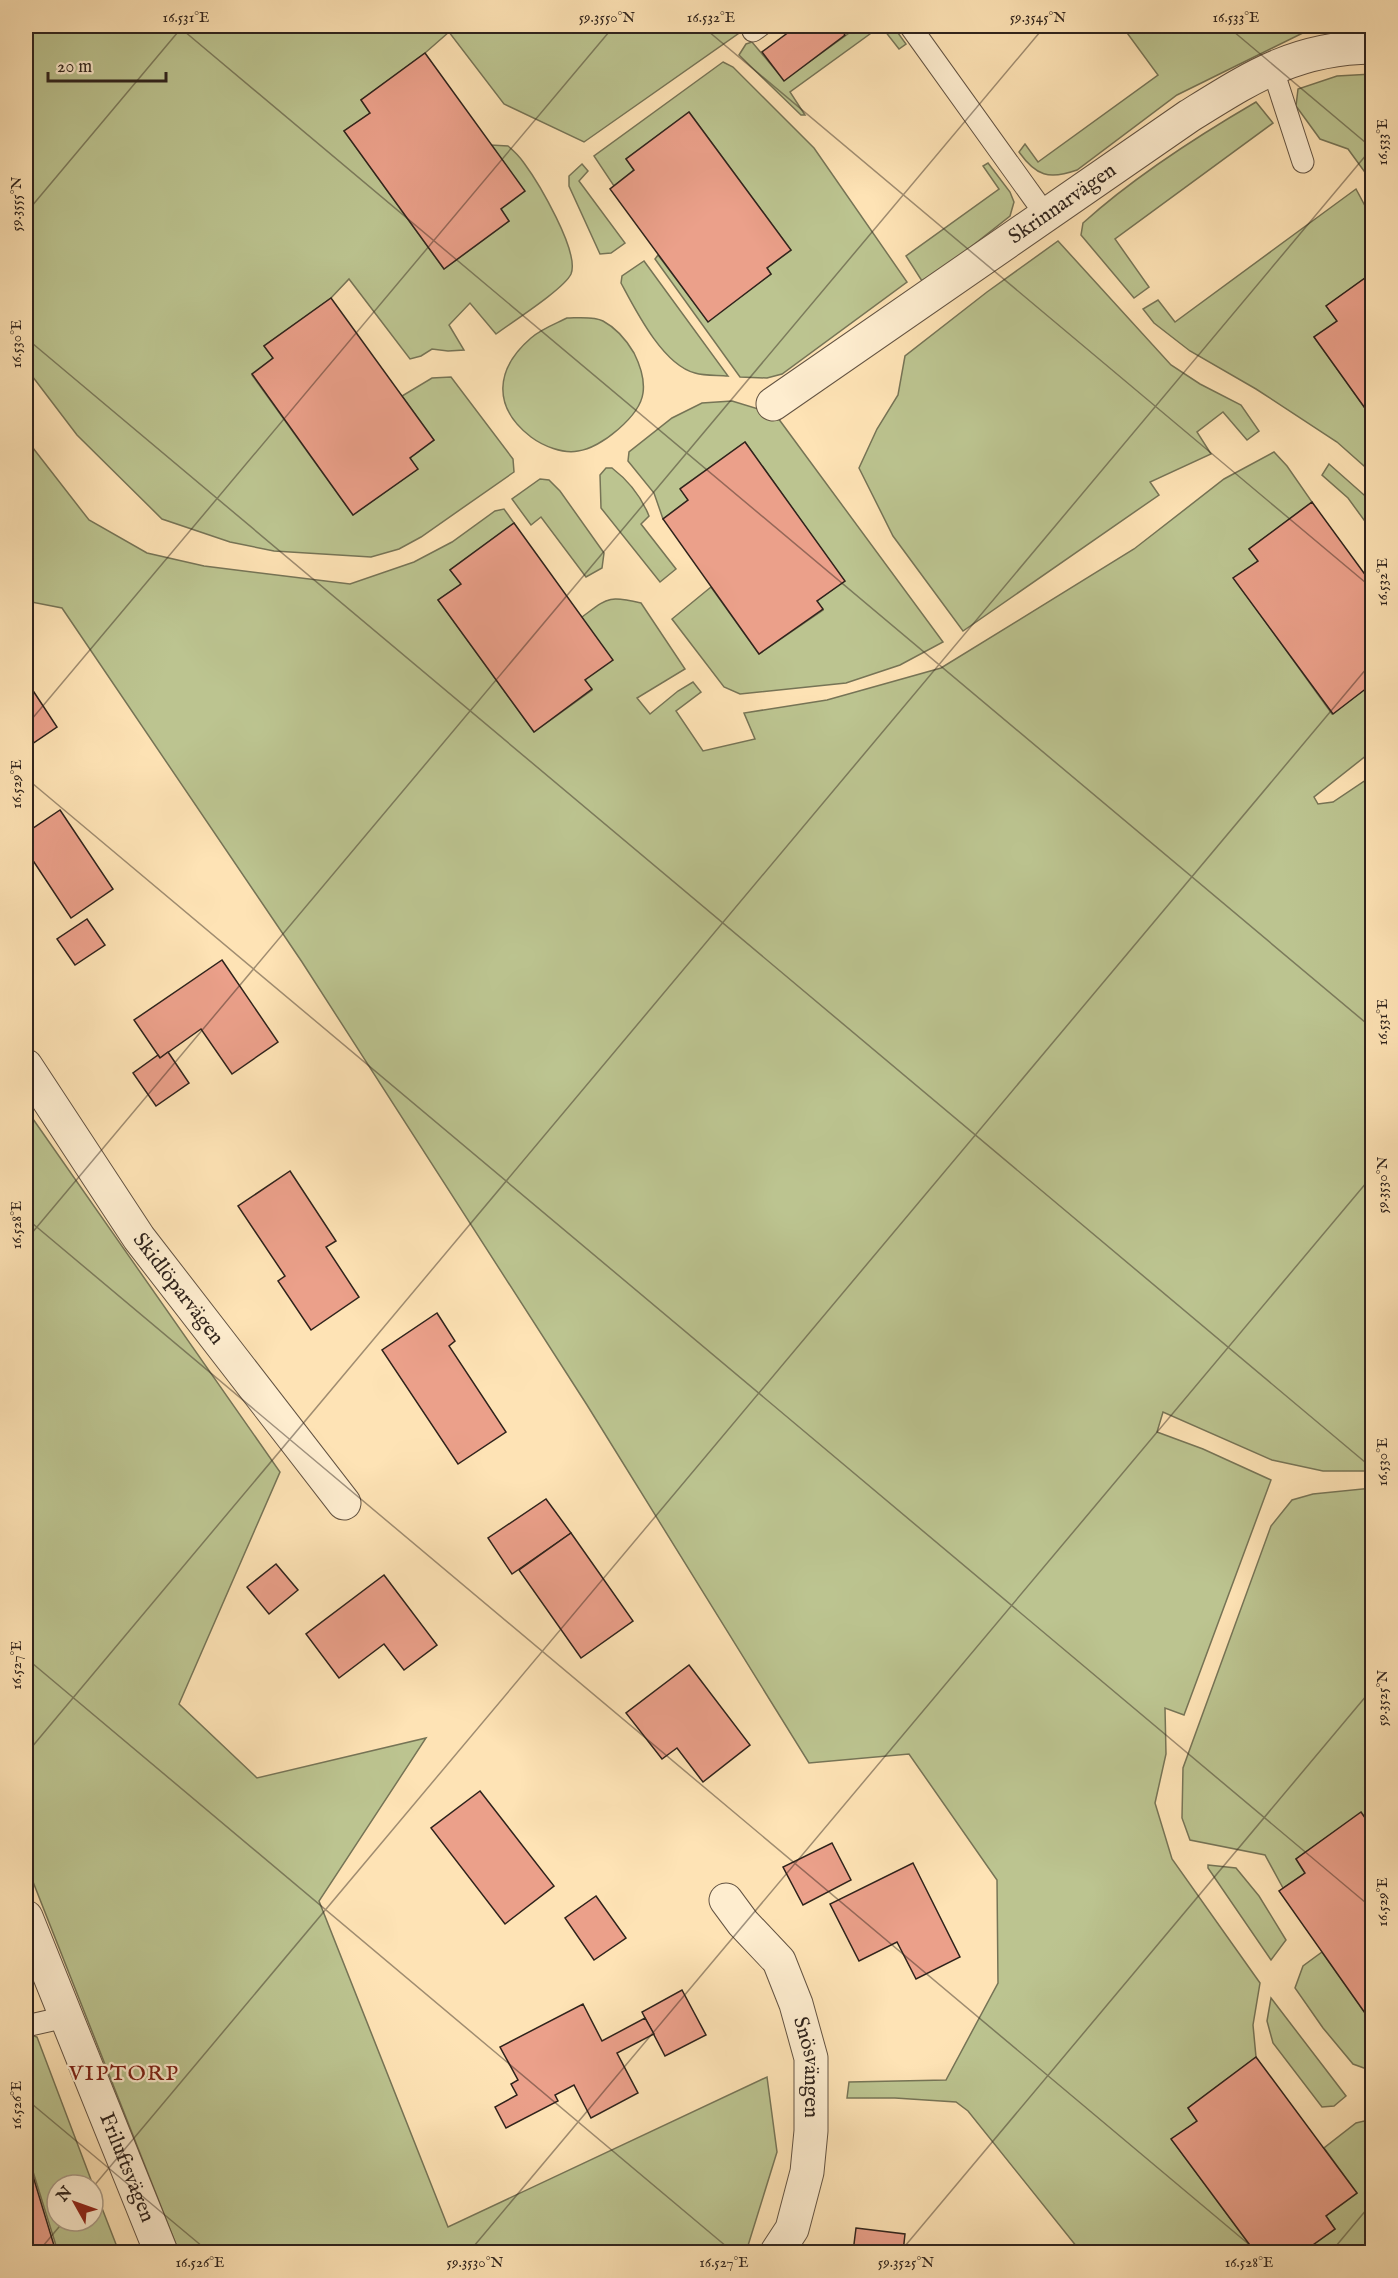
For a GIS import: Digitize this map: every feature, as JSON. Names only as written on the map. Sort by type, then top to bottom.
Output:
[{"type":"street","name":"Skrinnarvägen","points":[[773,404],[1045,214],[1189,116],[1250,78],[1292,59],[1336,49],[1372,47]]},
{"type":"street","name":"Skidlöparvägen","points":[[26,1066],[140,1238],[344,1503]]},
{"type":"street","name":"Snösvängen","points":[[726,1900],[743,1923],[779,1960],[796,2004],[811,2058],[811,2131],[807,2172],[792,2229],[777,2253]]},
{"type":"street","name":"Friluftsvägen","points":[[26,1917],[161,2253]]},
{"type":"lane","points":[[910,26],[1045,214]]},
{"type":"lane","points":[[1272,68],[1303,162]]},
{"type":"lane","points":[[26,2025],[66,2017]]},
{"type":"green space","points":[[26,26],[739,26],[742,31],[584,142],[504,104],[449,32],[425,53],[361,100],[370,113],[344,131],[444,269],[509,221],[501,209],[491,145],[508,146],[530,172],[564,234],[572,264],[571,274],[559,288],[496,334],[470,303],[449,325],[464,350],[432,349],[421,356],[410,359],[349,279],[331,298],[264,346],[273,358],[252,375],[353,515],[417,469],[410,458],[434,440],[402,396],[432,378],[451,377],[513,459],[514,472],[421,537],[399,549],[371,557],[274,551],[230,542],[162,519],[77,435],[26,368]]},
{"type":"green space","points":[[859,26],[881,26],[790,92],[805,115],[801,115],[739,55],[746,44],[752,42],[784,80]]},
{"type":"green space","points":[[881,26],[893,26],[906,44],[899,49]]},
{"type":"green space","points":[[1122,26],[1317,26],[1177,95],[1077,170],[1059,175],[1037,171],[1019,152],[1025,144],[1038,162],[1158,75]]},
{"type":"green space","points":[[723,62],[733,67],[814,148],[907,282],[782,374],[767,378],[740,377],[655,259],[658,255],[708,321],[771,274],[767,268],[791,250],[689,112],[626,159],[634,170],[614,186],[594,156]]},
{"type":"green space","points":[[1372,74],[1372,182],[1348,149],[1320,139],[1296,106],[1298,89],[1337,76]]},
{"type":"green space","points":[[1256,102],[1273,123],[1115,239],[1149,287],[1134,298],[1081,235],[1083,223],[1166,158]]},
{"type":"green space","points":[[988,163],[1010,192],[1014,202],[1010,216],[948,265],[922,281],[906,256],[999,189],[983,166]]},
{"type":"green space","points":[[582,164],[588,171],[579,181],[625,243],[611,253],[600,254],[569,186],[569,176]]},
{"type":"green space","points":[[1356,189],[1372,219],[1372,273],[1327,306],[1337,321],[1314,337],[1372,418],[1372,473],[1337,442],[1256,389],[1190,351],[1154,323],[1143,309],[1158,300],[1175,322]]},
{"type":"green space","points":[[1058,241],[1171,365],[1200,384],[1241,405],[1259,431],[1247,440],[1223,412],[1197,432],[1211,454],[1150,482],[1159,495],[963,631],[893,536],[859,468],[877,429],[898,395],[905,356],[987,292]]},
{"type":"green space","points":[[644,261],[728,376],[699,374],[683,368],[672,360],[652,336],[621,283],[622,276]]},
{"type":"green space","points":[[567,318],[595,318],[612,327],[625,339],[634,353],[643,383],[640,402],[618,430],[587,449],[572,452],[553,449],[541,443],[518,425],[504,401],[503,388],[510,362],[519,350],[539,332]]},
{"type":"green space","points":[[732,401],[775,414],[943,642],[900,665],[846,683],[740,694],[724,687],[672,619],[711,587],[759,654],[823,610],[817,601],[844,581],[745,442],[681,488],[688,500],[663,519],[654,493],[628,461],[629,452],[672,418],[702,403]]},
{"type":"green space","points":[[26,439],[89,520],[147,553],[204,566],[350,584],[414,562],[452,542],[495,511],[504,509],[514,523],[450,570],[461,584],[438,600],[534,732],[592,690],[585,680],[582,617],[603,602],[622,599],[641,603],[685,669],[637,698],[650,714],[693,682],[701,692],[676,711],[703,751],[755,739],[744,713],[827,700],[941,668],[1134,549],[1224,479],[1274,452],[1287,466],[1312,502],[1249,549],[1258,561],[1234,578],[1332,714],[1372,684],[1372,751],[1314,797],[1318,804],[1333,802],[1372,776],[1372,1471],[1323,1471],[1272,1460],[1163,1412],[1157,1432],[1203,1449],[1271,1480],[1184,1715],[1165,1708],[1166,1754],[1155,1803],[1172,1859],[1260,1983],[1253,2025],[1256,2057],[1188,2108],[1197,2121],[1172,2140],[1255,2252],[1081,2252],[968,2111],[956,2102],[847,2098],[849,2082],[946,2080],[998,1983],[997,1880],[909,1754],[809,1763],[587,1405],[302,962],[62,608],[26,601]]},
{"type":"green space","points":[[1329,464],[1372,502],[1372,531],[1348,498],[1322,475]]},
{"type":"green space","points":[[606,468],[612,468],[618,473],[638,495],[649,516],[641,524],[676,569],[660,582],[601,508],[600,475]]},
{"type":"green space","points":[[540,479],[549,480],[560,491],[604,553],[602,568],[586,577],[541,517],[531,525],[512,499]]},
{"type":"green space","points":[[26,1109],[280,1472],[179,1704],[257,1778],[426,1738],[319,1901],[448,2227],[767,2077],[777,2152],[746,2252],[179,2252],[26,1864]]},
{"type":"green space","points":[[1372,1488],[1372,1828],[1361,1813],[1296,1859],[1305,1873],[1283,1888],[1265,1855],[1190,1840],[1182,1818],[1183,1768],[1271,1526],[1292,1500],[1313,1494]]},
{"type":"green space","points":[[1208,1865],[1236,1868],[1259,1896],[1286,1940],[1271,1960],[1208,1868]]},
{"type":"green space","points":[[1322,1952],[1372,2023],[1372,2071],[1353,2064],[1323,2028],[1295,1988],[1303,1966]]},
{"type":"green space","points":[[1271,1998],[1346,2096],[1334,2106],[1322,2107],[1273,2043],[1267,2021]]},
{"type":"green space","points":[[26,2033],[37,2037],[89,2173],[45,2173],[45,2210],[26,2149]]},
{"type":"green space","points":[[1364,2121],[1372,2132],[1372,2251],[1303,2252],[1335,2229],[1326,2216],[1357,2193],[1324,2148],[1356,2123]]},
{"type":"green space","points":[[105,2215],[119,2252],[58,2252],[52,2233],[105,2233]]},
{"type":"building","points":[[797,26],[839,26],[845,35],[784,81],[762,52]]},
{"type":"building","points":[[425,53],[525,191],[501,209],[509,221],[444,269],[344,131],[370,113],[361,100]]},
{"type":"building","points":[[689,112],[791,250],[767,268],[771,274],[708,322],[610,189],[634,170],[626,159]]},
{"type":"building","points":[[1372,273],[1372,418],[1314,337],[1337,321],[1326,306]]},
{"type":"building","points":[[331,298],[434,440],[410,458],[418,469],[353,515],[252,374],[273,358],[264,346]]},
{"type":"building","points":[[745,442],[845,581],[817,601],[823,609],[759,654],[663,519],[688,500],[680,489]]},
{"type":"building","points":[[1312,502],[1372,584],[1372,684],[1333,714],[1233,578],[1258,561],[1249,549]]},
{"type":"building","points":[[514,523],[613,660],[585,680],[592,689],[534,732],[438,600],[461,584],[450,570]]},
{"type":"building","points":[[26,680],[57,727],[26,748]]},
{"type":"building","points":[[60,810],[113,889],[71,918],[26,850],[26,833]]},
{"type":"building","points":[[87,919],[105,945],[75,965],[57,939]]},
{"type":"building","points":[[222,960],[278,1042],[232,1074],[201,1029],[160,1058],[134,1020]]},
{"type":"building","points":[[168,1052],[189,1083],[156,1106],[133,1073],[158,1055],[160,1058]]},
{"type":"building","points":[[290,1171],[336,1241],[326,1247],[359,1297],[311,1330],[278,1281],[285,1276],[238,1206]]},
{"type":"building","points":[[437,1313],[455,1341],[449,1346],[506,1432],[458,1464],[382,1350]]},
{"type":"building","points":[[546,1499],[571,1533],[512,1574],[488,1538]]},
{"type":"building","points":[[571,1533],[633,1621],[581,1658],[519,1570]]},
{"type":"building","points":[[276,1564],[298,1590],[269,1614],[247,1587]]},
{"type":"building","points":[[384,1575],[437,1645],[404,1670],[384,1644],[339,1678],[306,1634]]},
{"type":"building","points":[[689,1665],[750,1745],[703,1782],[677,1748],[662,1759],[626,1713]]},
{"type":"building","points":[[480,1791],[554,1886],[505,1924],[431,1828]]},
{"type":"building","points":[[1361,1812],[1372,1828],[1372,2023],[1279,1891],[1305,1873],[1296,1859]]},
{"type":"building","points":[[832,1843],[851,1880],[803,1905],[783,1867]]},
{"type":"building","points":[[913,1863],[960,1957],[916,1979],[897,1942],[859,1961],[830,1904]]},
{"type":"building","points":[[596,1896],[626,1938],[594,1960],[565,1918]]},
{"type":"building","points":[[682,1990],[706,2035],[665,2056],[642,2012]]},
{"type":"building","points":[[583,2004],[602,2041],[645,2018],[654,2034],[617,2053],[638,2093],[591,2118],[574,2085],[555,2095],[558,2101],[506,2128],[495,2107],[517,2095],[511,2084],[518,2080],[500,2047]]},
{"type":"building","points":[[1256,2057],[1357,2193],[1326,2216],[1335,2229],[1303,2252],[1255,2252],[1171,2139],[1197,2121],[1188,2108]]},
{"type":"building","points":[[26,2153],[45,2216],[45,2233],[50,2233],[56,2252],[26,2252]]},
{"type":"building","points":[[856,2228],[905,2234],[903,2252],[853,2252]]},
{"type":"district","name":"VIPTORP","points":[[124,2074]]}]
